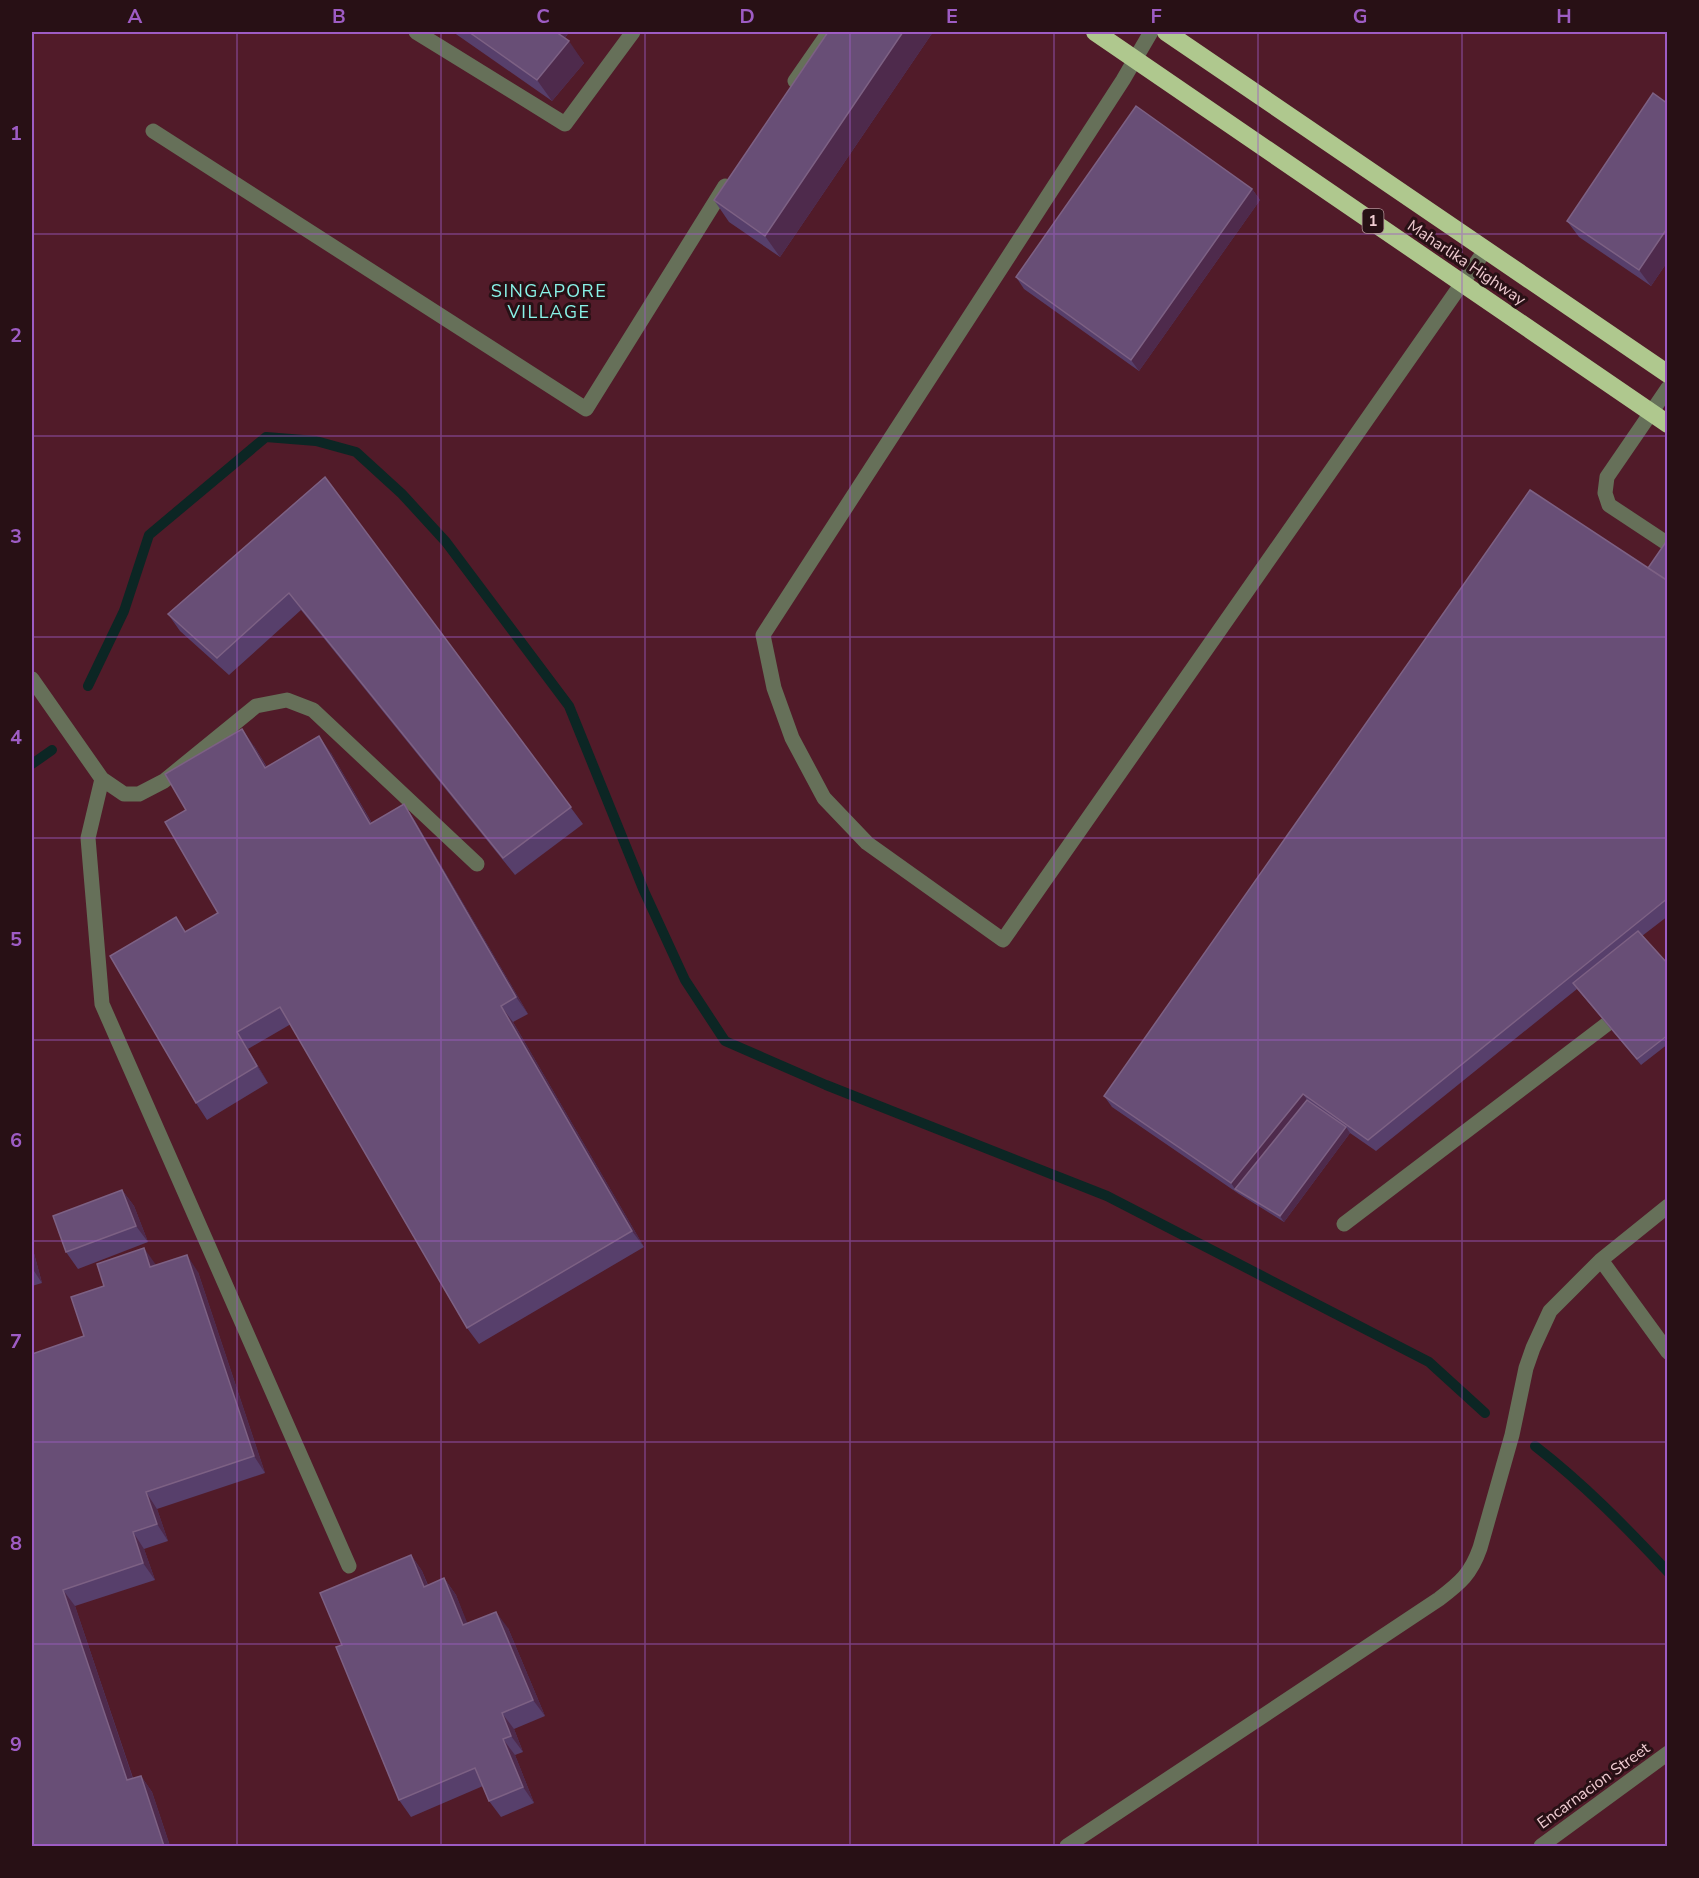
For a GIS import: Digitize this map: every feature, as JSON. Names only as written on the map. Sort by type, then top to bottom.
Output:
[{"type":"highway","name":"Maharlika Highway","points":[[1095,32],[1668,423]]},
{"type":"highway","name":"Maharlika Highway","points":[[1166,32],[1668,374]]},
{"type":"street","points":[[416,32],[565,124],[633,32]]},
{"type":"street","points":[[788,91],[829,32]]},
{"type":"street","points":[[1151,32],[763,635],[774,688],[792,738],[824,798],[867,843],[1003,940],[1486,249]]},
{"type":"street","points":[[153,131],[586,409],[730,178]]},
{"type":"street","points":[[1668,388],[1650,411],[1607,477],[1605,493],[1609,506],[1668,544]]},
{"type":"street","points":[[32,679],[102,779],[124,794],[139,795],[164,781],[256,706],[286,700],[313,710],[477,864]]},
{"type":"street","points":[[102,779],[88,838],[102,1004],[349,1566]]},
{"type":"street","points":[[1344,1224],[1607,1024]]},
{"type":"street","points":[[1067,1846],[1429,1606],[1462,1581],[1474,1565],[1480,1548],[1512,1435],[1526,1368],[1550,1311],[1600,1260],[1668,1206]]},
{"type":"street","points":[[1600,1260],[1668,1352]]},
{"type":"street","name":"Encarnacion Street","points":[[1540,1846],[1665,1760]]},
{"type":"building","points":[[469,32],[556,32],[569,41],[537,80]]},
{"type":"building","points":[[828,32],[903,32],[765,236],[714,200]]},
{"type":"building","points":[[1653,93],[1668,104],[1668,227],[1639,270],[1567,221]]},
{"type":"building","points":[[1136,106],[1252,189],[1131,360],[1016,277]]},
{"type":"building","points":[[325,477],[571,807],[503,858],[289,593],[217,658],[168,614]]},
{"type":"building","points":[[1530,490],[1668,581],[1668,898],[1368,1140],[1303,1094],[1231,1183],[1104,1096]]},
{"type":"building","points":[[1668,539],[1668,581],[1648,568]]},
{"type":"building","points":[[242,729],[265,768],[319,736],[370,824],[404,804],[516,997],[501,1006],[632,1231],[467,1328],[280,1007],[237,1032],[257,1066],[196,1103],[110,956],[176,917],[185,932],[218,913],[165,822],[186,810],[165,774]]},
{"type":"building","points":[[1638,931],[1668,964],[1668,1035],[1637,1059],[1573,983]]},
{"type":"building","points":[[1307,1100],[1346,1127],[1280,1216],[1235,1189]]},
{"type":"building","points":[[122,1190],[136,1226],[66,1252],[53,1216]]},
{"type":"building","points":[[144,1248],[150,1267],[187,1255],[254,1456],[146,1492],[157,1524],[133,1532],[143,1563],[63,1590],[127,1780],[141,1776],[164,1846],[32,1846],[32,1354],[84,1336],[71,1297],[104,1286],[97,1264]]},
{"type":"building","points":[[411,1555],[424,1587],[444,1578],[463,1625],[496,1612],[533,1700],[502,1713],[511,1736],[503,1739],[523,1787],[489,1801],[475,1768],[399,1800],[336,1647],[342,1645],[320,1593]]},
{"type":"waterway","points":[[88,686],[124,611],[149,535],[266,437],[316,441],[356,452],[402,494],[446,542],[569,706],[644,891],[685,980],[725,1041],[826,1085],[1107,1196],[1429,1362],[1485,1413]]},
{"type":"waterway","points":[[32,764],[52,750]]},
{"type":"waterway","points":[[1535,1446],[1604,1506],[1668,1572]]},
{"type":"district","name":"SINGAPORE VILLAGE","points":[[549,301]]}]
